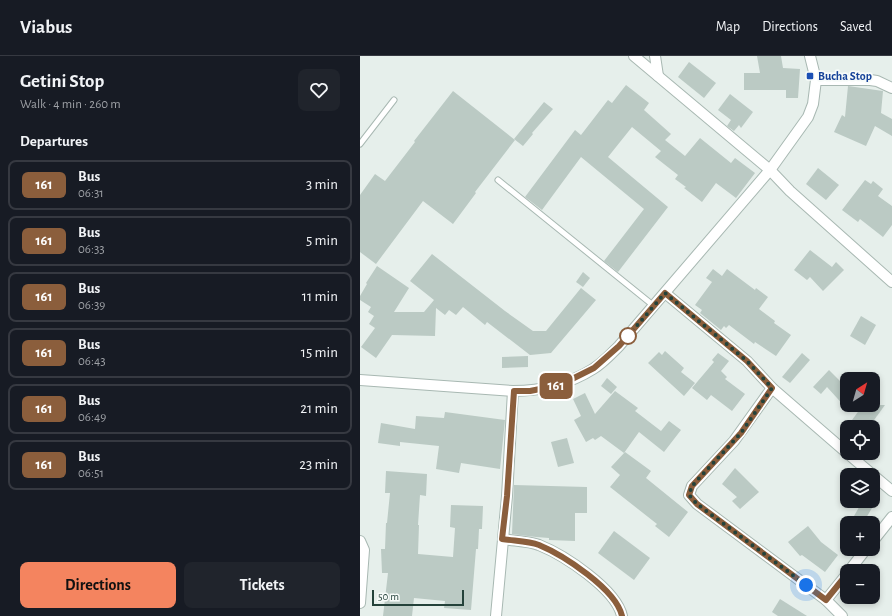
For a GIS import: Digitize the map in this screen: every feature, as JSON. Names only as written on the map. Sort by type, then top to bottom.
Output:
[{"type":"street","points":[[634,56],[770,170],[790,191],[892,282]]},
{"type":"street","points":[[655,56],[658,76]]},
{"type":"street","points":[[360,380],[530,391],[560,385],[594,368],[619,346],[770,170],[808,117],[813,104],[816,80],[810,56]]},
{"type":"street","points":[[816,80],[870,80],[877,81],[892,88]]},
{"type":"street","points":[[665,293],[747,361],[772,388],[840,447]]},
{"type":"street","points":[[772,388],[737,437],[692,486],[689,495],[697,504],[826,600],[842,616]]},
{"type":"street","points":[[496,616],[507,496],[514,391]]},
{"type":"street","points":[[855,460],[865,468]]},
{"type":"street","points":[[880,481],[892,492]]},
{"type":"street","points":[[880,532],[892,517]]},
{"type":"street","points":[[502,539],[538,545],[567,560],[600,585],[614,600],[622,616]]},
{"type":"street","points":[[360,541],[364,550],[360,602]]},
{"type":"street","points":[[854,564],[861,556]]},
{"type":"street","points":[[826,600],[840,583]]},
{"type":"lane","points":[[360,144],[394,100]]},
{"type":"lane","points":[[498,180],[654,306]]},
{"type":"building","points":[[757,56],[781,56],[783,68],[800,69],[798,98],[786,98],[786,90],[744,90],[744,73],[760,73]]},
{"type":"building","points":[[689,62],[716,83],[704,98],[678,77]]},
{"type":"building","points":[[626,85],[649,103],[644,110],[671,134],[665,140],[685,156],[700,138],[731,163],[735,158],[755,173],[736,198],[716,183],[702,202],[675,179],[678,175],[655,157],[661,151],[632,127],[608,157],[668,207],[618,272],[604,261],[644,209],[581,157],[542,210],[525,197],[575,130],[581,135],[608,100],[612,103]]},
{"type":"building","points":[[848,86],[883,91],[881,113],[892,119],[892,136],[875,126],[866,146],[834,132],[842,115],[845,117]]},
{"type":"building","points":[[453,91],[515,140],[475,192],[476,193],[453,224],[423,201],[376,264],[360,252],[360,195],[375,174],[385,181]]},
{"type":"building","points":[[730,94],[753,112],[741,128],[739,125],[734,131],[727,126],[731,120],[718,110]]},
{"type":"building","points":[[544,102],[553,109],[523,146],[514,139]]},
{"type":"building","points":[[818,168],[839,185],[826,200],[806,184]]},
{"type":"building","points":[[865,180],[871,184],[873,181],[883,189],[878,196],[892,206],[892,225],[883,237],[860,219],[858,222],[842,210]]},
{"type":"building","points":[[810,250],[832,267],[836,262],[844,270],[823,291],[810,277],[807,280],[794,270]]},
{"type":"building","points":[[432,254],[533,331],[546,331],[581,288],[596,300],[551,353],[530,355],[487,322],[485,325],[463,307],[456,315],[449,310],[445,315],[436,308],[435,336],[392,335],[376,358],[361,347],[375,328],[369,324],[374,316],[368,312],[371,307],[360,300],[360,296],[367,284],[366,283],[377,266],[409,288],[394,312],[424,312],[434,300],[410,281]]},
{"type":"building","points":[[713,269],[722,276],[727,269],[755,290],[756,288],[768,297],[759,309],[775,321],[774,323],[791,335],[776,356],[755,342],[754,344],[729,325],[726,328],[724,326],[721,330],[700,313],[702,310],[695,305],[712,282],[706,278]]},
{"type":"building","points":[[583,272],[590,278],[583,287],[576,282]]},
{"type":"building","points":[[861,316],[876,325],[865,345],[850,336]]},
{"type":"building","points":[[665,351],[684,368],[681,372],[695,383],[684,396],[648,363],[659,352],[662,355]]},
{"type":"building","points":[[718,353],[729,361],[721,371],[727,377],[725,379],[745,394],[732,411],[711,395],[707,400],[692,388],[714,362],[712,360]]},
{"type":"building","points":[[802,353],[810,360],[790,383],[782,377]]},
{"type":"building","points":[[528,356],[528,367],[502,368],[502,357]]},
{"type":"building","points":[[829,370],[840,381],[840,401],[827,387],[821,394],[813,387]]},
{"type":"building","points":[[607,378],[617,387],[611,394],[601,386]]},
{"type":"building","points":[[615,391],[638,408],[635,411],[661,431],[669,421],[681,430],[664,452],[639,432],[624,453],[601,436],[595,440],[593,438],[586,442],[574,420],[581,416],[573,399],[585,393],[595,414]]},
{"type":"building","points":[[880,405],[885,405],[880,412]]},
{"type":"building","points":[[445,412],[505,420],[500,469],[461,463],[459,473],[436,469],[439,446],[400,442],[400,446],[378,443],[381,423],[415,429],[416,416],[444,418]]},
{"type":"building","points":[[858,412],[880,412],[874,420],[852,420]]},
{"type":"building","points":[[567,438],[574,463],[558,467],[551,442]]},
{"type":"building","points":[[625,452],[651,471],[646,478],[688,512],[669,537],[655,526],[657,524],[610,487],[620,475],[611,467]]},
{"type":"building","points":[[735,468],[759,492],[740,509],[732,501],[737,497],[722,484]]},
{"type":"building","points":[[386,471],[427,474],[426,496],[420,495],[418,554],[453,557],[455,528],[450,527],[451,505],[483,506],[482,529],[479,529],[478,549],[476,549],[471,610],[444,608],[445,601],[414,598],[412,616],[383,616],[388,573],[382,573],[381,549],[385,549],[386,523],[390,493],[385,493]]},
{"type":"building","points":[[514,485],[587,487],[587,513],[575,513],[575,541],[549,540],[549,538],[512,534]]},
{"type":"building","points":[[859,508],[872,508],[867,516],[854,516]]},
{"type":"building","points":[[808,526],[821,542],[838,555],[825,572],[802,555],[800,556],[788,542]]},
{"type":"building","points":[[614,531],[650,558],[634,580],[598,553]]},
{"type":"building","points":[[780,599],[807,616],[778,616],[772,612]]},
{"type":"bus line","name":"161","points":[[622,616],[622,612],[614,600],[600,585],[567,560],[538,545],[502,539],[507,496],[514,391],[530,391],[560,385],[594,368],[619,346],[665,293],[747,361],[772,388],[741,433],[692,486],[689,495],[697,504],[826,600],[840,583]]},
{"type":"place","name":"Bucha Stop","points":[[810,76]]},
{"type":"route","points":[[628,336],[665,293],[747,361],[772,388],[741,433],[692,486],[689,495],[697,504],[806,585]]}]
